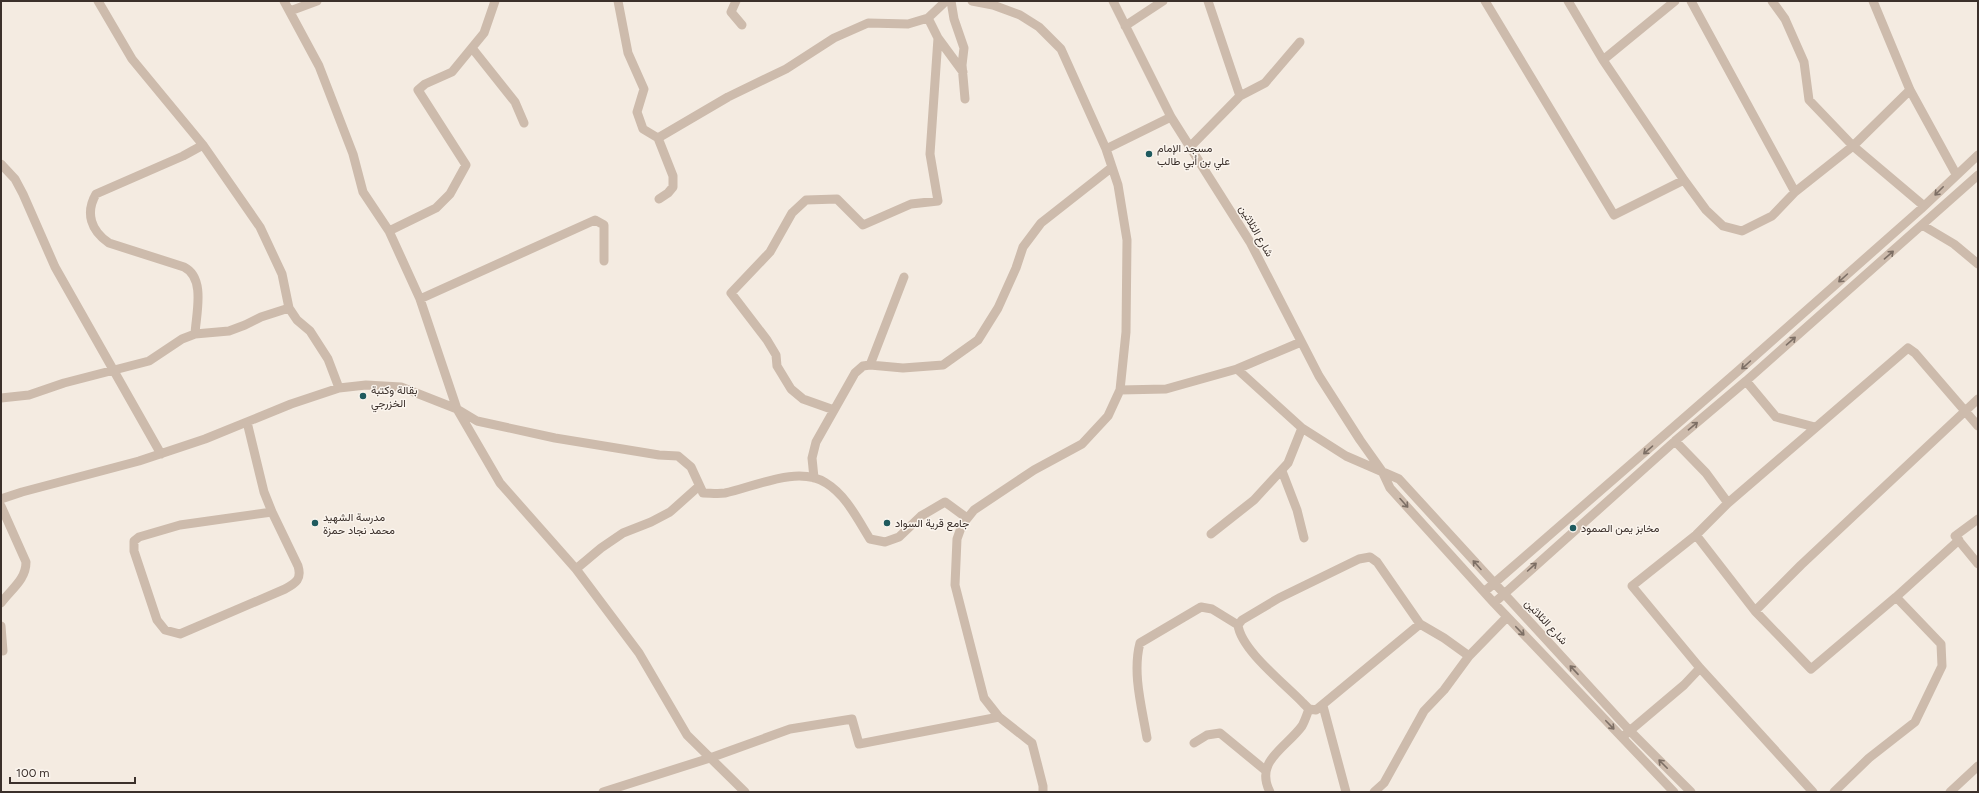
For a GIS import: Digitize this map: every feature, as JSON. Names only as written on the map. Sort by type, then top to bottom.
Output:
[{"type":"street","points":[[98,1],[132,59],[203,145],[260,227],[282,274],[289,308],[297,320],[310,331],[324,354],[339,388]]},
{"type":"street","points":[[284,1],[319,66],[353,154],[363,192],[389,231],[420,299],[457,409],[500,483],[576,569],[640,653],[687,735],[745,792]]},
{"type":"street","points":[[290,11],[316,1]]},
{"type":"street","points":[[389,231],[436,208],[450,194],[466,165],[418,90],[425,84],[452,72],[484,34],[495,1]]},
{"type":"street","points":[[618,1],[628,53],[644,89],[637,112],[643,129],[658,138],[673,176],[673,187],[668,193],[659,199]]},
{"type":"street","points":[[736,1],[731,12],[742,25]]},
{"type":"street","points":[[658,138],[728,97],[786,69],[834,38],[868,23],[908,24],[928,18],[946,1]]},
{"type":"street","points":[[951,1],[954,19],[964,48],[963,72],[966,99]]},
{"type":"street","points":[[972,1],[993,5],[1020,15],[1039,27],[1061,49],[1106,149],[1111,168],[1118,185],[1127,240],[1126,332],[1120,390],[1108,416],[1082,444],[1034,470],[974,510],[962,525],[957,539],[955,585],[984,698],[999,717],[1032,743],[1043,786],[1043,792]]},
{"type":"street","name":"شارع الثلاثين","points":[[1113,1],[1171,118],[1250,242],[1301,342],[1339,408],[1382,471],[1390,488],[1507,617],[1674,792]]},
{"type":"street","points":[[1125,26],[1163,1]]},
{"type":"street","points":[[1208,1],[1240,96]]},
{"type":"street","points":[[1484,1],[1614,215],[1684,180]]},
{"type":"street","points":[[1568,1],[1603,60],[1706,210],[1723,226],[1742,231],[1772,216],[1795,192],[1853,146],[1910,90]]},
{"type":"street","points":[[1603,60],[1675,1]]},
{"type":"street","points":[[1691,1],[1795,192]]},
{"type":"street","points":[[1772,1],[1785,19],[1804,62],[1809,100],[1853,146],[1924,206]]},
{"type":"street","points":[[1873,1],[1910,90],[1956,174]]},
{"type":"street","points":[[928,18],[938,38],[963,72]]},
{"type":"street","points":[[834,410],[803,399],[791,389],[777,366],[776,354],[731,293],[770,252],[792,213],[806,200],[837,200],[863,225],[911,204],[938,201],[930,154],[938,38]]},
{"type":"street","points":[[1190,147],[1240,96],[1265,83],[1300,42]]},
{"type":"street","points":[[472,48],[515,102],[524,123]]},
{"type":"street","points":[[1106,149],[1171,118]]},
{"type":"street","points":[[195,334],[198,287],[193,274],[184,267],[109,243],[94,230],[90,218],[90,203],[96,194],[183,156],[203,145]]},
{"type":"street","points":[[1484,592],[1738,371],[1924,206],[1956,174],[1978,155]]},
{"type":"street","points":[[1,164],[15,179],[55,267],[161,454]]},
{"type":"street","points":[[814,478],[812,458],[816,442],[855,373],[863,366],[870,365],[903,368],[943,365],[978,340],[998,308],[1016,268],[1023,247],[1041,223],[1111,168]]},
{"type":"street","points":[[1494,602],[1675,440],[1746,381],[1978,176]]},
{"type":"street","points":[[420,299],[595,220],[604,225],[604,261]]},
{"type":"street","points":[[1922,225],[1954,244],[1978,264]]},
{"type":"street","points":[[870,365],[904,277]]},
{"type":"street","points":[[1,398],[29,395],[64,383],[149,361],[182,339],[195,334],[228,331],[261,317],[289,308]]},
{"type":"street","points":[[1120,390],[1166,389],[1236,369],[1301,342]]},
{"type":"street","points":[[1813,792],[1700,668],[1632,586],[1696,535],[1728,503],[1908,348],[1915,353],[1978,426]]},
{"type":"street","points":[[1236,369],[1302,428],[1346,456],[1382,471]]},
{"type":"street","points":[[1746,381],[1776,418],[1815,427]]},
{"type":"street","points":[[1,499],[161,454],[205,439],[291,404],[339,388],[366,385],[401,387],[457,409],[477,421],[555,438],[659,455],[678,456],[691,467],[698,487],[703,493],[723,493],[793,476],[814,478],[826,483],[845,501],[870,539],[885,542],[899,537],[921,516],[945,502],[967,518]]},
{"type":"street","points":[[1754,611],[1801,565],[1978,400]]},
{"type":"street","points":[[247,422],[264,492],[300,573],[296,583],[180,634],[165,630],[156,620],[134,551],[134,542],[139,537],[180,524],[272,512]]},
{"type":"street","points":[[1211,534],[1254,500],[1282,470],[1288,463],[1302,428]]},
{"type":"street","points":[[1675,440],[1706,473],[1728,503]]},
{"type":"street","points":[[1282,470],[1297,510],[1304,538]]},
{"type":"street","name":"شارع الثلاثين","points":[[1382,471],[1399,479],[1630,731],[1691,792]]},
{"type":"street","points":[[576,569],[601,548],[623,533],[651,522],[670,512],[698,487]]},
{"type":"street","points":[[1,506],[26,562],[26,570],[20,581],[1,603]]},
{"type":"street","points":[[1978,519],[1955,536],[1978,564]]},
{"type":"street","points":[[1696,535],[1754,611],[1811,669],[1896,597],[1959,540]]},
{"type":"street","points":[[1420,624],[1323,706],[1316,710],[1309,709],[1248,648],[1239,632],[1238,626],[1242,620],[1279,598],[1359,559],[1370,557],[1377,562],[1420,624],[1444,638],[1469,656]]},
{"type":"street","points":[[1834,792],[1869,758],[1915,722],[1942,666],[1941,644],[1896,597]]},
{"type":"street","points":[[1147,738],[1140,693],[1137,655],[1140,643],[1201,607],[1212,610],[1238,626]]},
{"type":"street","points":[[1374,792],[1384,783],[1424,711],[1444,690],[1469,656],[1507,617]]},
{"type":"street","points":[[1,626],[3,651]]},
{"type":"street","points":[[1622,738],[1684,685],[1700,668]]},
{"type":"street","points":[[1323,706],[1346,792]]},
{"type":"street","points":[[1270,792],[1265,782],[1265,770],[1274,755],[1302,725],[1309,709]]},
{"type":"street","points":[[603,792],[710,758],[790,729],[852,719],[859,744],[999,717]]},
{"type":"street","points":[[1194,744],[1207,735],[1220,733],[1265,770]]},
{"type":"street","points":[[1950,792],[1978,766]]},
{"type":"place","name":"مسجد الإمام علي بن أبي طالب","points":[[1149,154]]},
{"type":"place","name":"بقالة وكتبة الخزرجي","points":[[363,396]]},
{"type":"place","name":"مدرسة الشهيد محمد نجاد حمزة","points":[[315,523]]},
{"type":"place","name":"جامع قرية السواد","points":[[887,523]]},
{"type":"place","name":"مخابز يمن الصمود","points":[[1573,528]]}]
